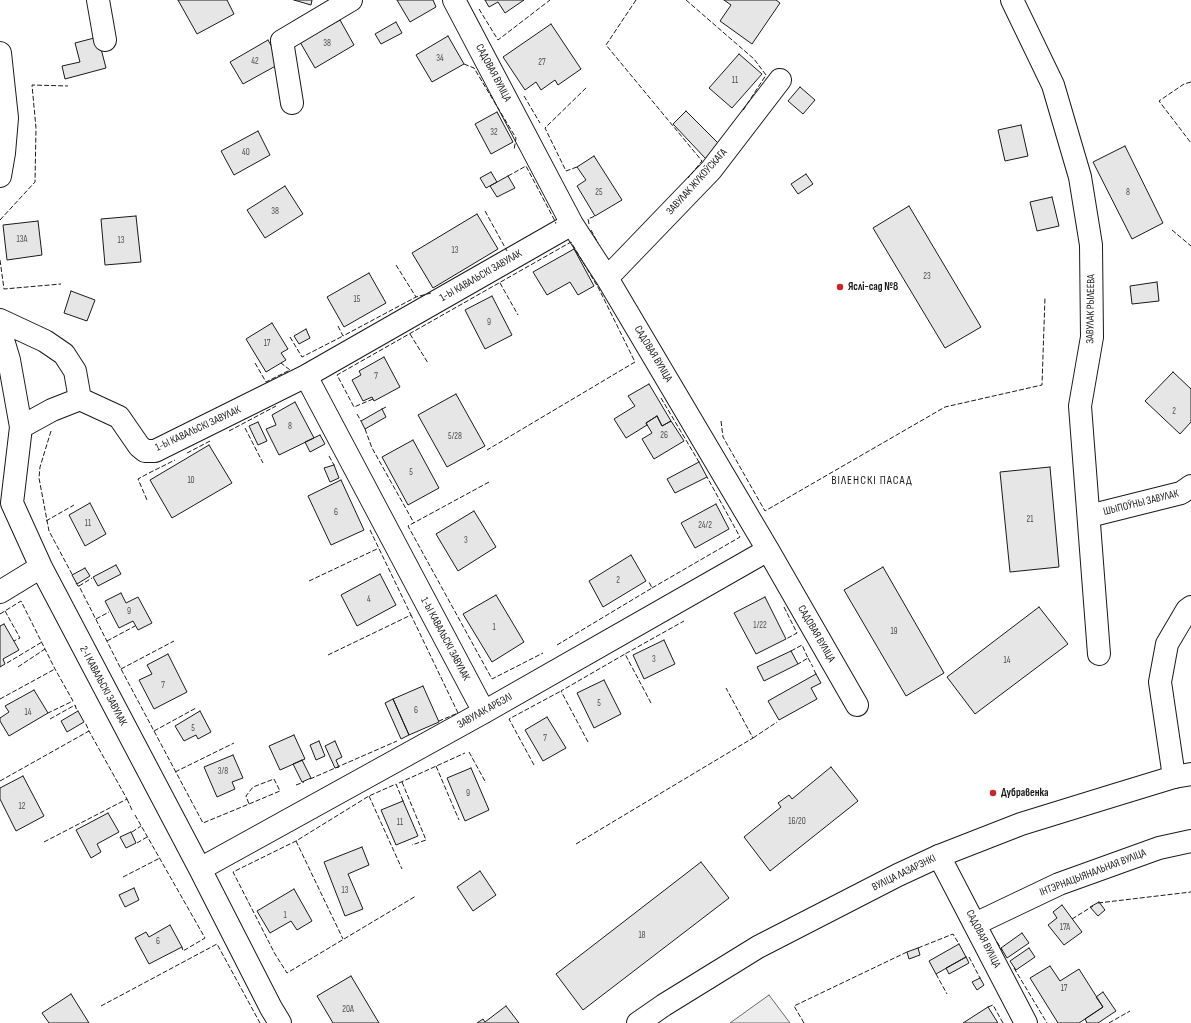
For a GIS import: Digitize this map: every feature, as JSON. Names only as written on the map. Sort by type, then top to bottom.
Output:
[{"type":"street","points":[[98,0],[105,40]]},
{"type":"street","points":[[292,103],[282,41],[351,0]]},
{"type":"street","name":"САДОВАЯ ВУЛІЦА","points":[[454,0],[572,224],[607,278],[768,550],[857,705]]},
{"type":"street","name":"ЗАВУЛАК РЫЛЕЕВА","points":[[1012,0],[1053,85],[1080,177],[1091,245],[1092,337],[1080,406],[1099,654]]},
{"type":"street","points":[[0,53],[7,118],[4,153],[0,176]]},
{"type":"street","name":"ЗАВУЛАК ЖУКОЎСКАГА","points":[[607,278],[711,170],[780,80]]},
{"type":"street","name":"1-Ы КАВАЛЬСКІ ЗАВУЛАК","points":[[80,399],[119,417],[139,446],[145,451],[155,451],[306,376],[572,224]]},
{"type":"street","points":[[0,320],[45,341],[64,354],[75,372],[80,399],[52,410],[20,427]]},
{"type":"street","name":"2-І КАВАЛЬСКІ ЗАВУЛАК","points":[[0,330],[9,360],[20,427],[12,502],[41,567],[280,1023]]},
{"type":"street","name":"1-Ы КАВАЛЬСКІ ЗАВУЛАК","points":[[306,376],[484,712]]},
{"type":"street","name":"ШЫПОЎНЫ ЗАВУЛАК","points":[[1089,516],[1181,493],[1191,486]]},
{"type":"street","name":"ЗАВУЛАК АРБЭЛІ","points":[[200,869],[484,712],[768,550]]},
{"type":"street","points":[[0,592],[41,567]]},
{"type":"street","points":[[1182,775],[1160,682],[1167,644],[1187,610],[1191,607]]},
{"type":"street","name":"ВУЛІЦА ЛАЗАРЭНКІ","points":[[638,1023],[664,1004],[758,948],[898,875],[939,856],[1021,824],[1182,775]]},
{"type":"street","name":"ІНТЭРНАЦЫЯНАЛЬНАЯ ВУЛІЦА","points":[[975,924],[1059,884],[1158,848],[1191,841]]},
{"type":"street","name":"САДОВАЯ ВУЛІЦА","points":[[939,856],[1026,1023]]},
{"type":"shaded area","points":[[769,995],[790,1023],[730,1023]]},
{"type":"building","points":[[178,0],[227,0],[234,14],[197,34]]},
{"type":"building","points":[[294,0],[312,0],[311,5]]},
{"type":"building","points":[[397,0],[433,0],[436,7],[410,22]]},
{"type":"building","points":[[485,0],[524,0],[505,13],[498,2],[489,7]]},
{"type":"building","points":[[724,0],[776,0],[780,3],[752,44],[720,21],[731,5]]},
{"type":"building","points":[[340,20],[354,45],[315,68],[300,42]]},
{"type":"building","points":[[396,22],[402,33],[381,44],[375,34]]},
{"type":"building","points":[[551,24],[581,69],[558,85],[555,80],[541,90],[536,82],[525,90],[503,57]]},
{"type":"building","points":[[448,36],[464,64],[432,82],[416,55]]},
{"type":"building","points":[[98,37],[106,68],[65,79],[62,66],[80,62],[75,43]]},
{"type":"building","points":[[268,40],[281,63],[243,84],[230,62]]},
{"type":"building","points":[[739,54],[762,74],[732,108],[709,88]]},
{"type":"building","points":[[800,87],[815,100],[803,114],[788,101]]},
{"type":"building","points":[[686,111],[720,145],[706,159],[673,124]]},
{"type":"building","points":[[497,112],[513,142],[491,154],[475,124]]},
{"type":"building","points":[[1021,125],[1028,156],[1005,161],[998,130]]},
{"type":"building","points":[[258,131],[270,155],[234,175],[221,151]]},
{"type":"building","points":[[1125,146],[1163,223],[1132,239],[1093,162]]},
{"type":"building","points":[[594,156],[622,200],[595,216],[577,186],[586,180],[577,167]]},
{"type":"building","points":[[491,172],[497,182],[486,188],[480,178]]},
{"type":"building","points":[[806,174],[813,184],[798,194],[791,184]]},
{"type":"building","points":[[508,176],[515,188],[497,197],[490,186]]},
{"type":"building","points":[[285,186],[303,214],[265,238],[247,210]]},
{"type":"building","points":[[1052,197],[1059,226],[1037,231],[1030,202]]},
{"type":"building","points":[[909,206],[981,327],[945,348],[873,228]]},
{"type":"building","points":[[477,214],[498,249],[433,288],[412,253]]},
{"type":"building","points":[[136,216],[141,262],[105,265],[101,219]]},
{"type":"building","points":[[38,221],[42,255],[7,260],[3,225]]},
{"type":"building","points":[[574,249],[594,286],[578,295],[570,282],[547,295],[533,272]]},
{"type":"building","points":[[369,273],[386,303],[344,327],[327,297]]},
{"type":"building","points":[[1157,282],[1159,301],[1132,304],[1130,286]]},
{"type":"building","points":[[71,291],[95,300],[87,321],[64,313]]},
{"type":"building","points":[[492,296],[512,335],[485,349],[465,310]]},
{"type":"building","points":[[272,323],[288,349],[281,353],[286,360],[266,372],[246,339]]},
{"type":"building","points":[[306,329],[310,338],[299,344],[294,336]]},
{"type":"building","points":[[384,357],[400,387],[374,401],[372,397],[363,401],[352,380],[361,375],[359,371]]},
{"type":"building","points":[[1173,372],[1191,389],[1191,422],[1180,434],[1145,401]]},
{"type":"building","points":[[649,384],[671,421],[662,426],[657,416],[646,423],[647,425],[626,438],[614,419],[635,406],[628,396]]},
{"type":"building","points":[[456,394],[485,446],[447,467],[418,415]]},
{"type":"building","points":[[295,402],[314,438],[279,455],[266,429],[276,425],[272,415]]},
{"type":"building","points":[[382,409],[386,417],[365,429],[361,421]]},
{"type":"building","points":[[657,416],[662,426],[671,421],[684,441],[654,459],[642,439],[652,433],[646,423]]},
{"type":"building","points":[[258,422],[267,441],[258,445],[249,426]]},
{"type":"building","points":[[320,435],[325,444],[310,452],[305,442]]},
{"type":"building","points":[[413,440],[439,488],[408,505],[382,457]]},
{"type":"building","points":[[209,445],[232,483],[172,518],[150,480]]},
{"type":"building","points":[[699,462],[707,477],[675,493],[667,479]]},
{"type":"building","points":[[334,465],[339,478],[330,482],[324,468]]},
{"type":"building","points":[[1050,467],[1059,567],[1010,572],[1000,472]]},
{"type":"building","points":[[341,480],[364,530],[331,545],[308,496]]},
{"type":"building","points":[[90,503],[106,534],[85,546],[69,515]]},
{"type":"building","points":[[716,504],[729,529],[695,548],[681,523]]},
{"type":"building","points":[[474,511],[496,547],[458,571],[436,534]]},
{"type":"building","points":[[631,555],[646,581],[603,607],[589,581]]},
{"type":"building","points":[[116,565],[121,574],[98,586],[93,577]]},
{"type":"building","points":[[883,567],[944,673],[906,696],[844,590]]},
{"type":"building","points":[[85,568],[90,576],[77,584],[72,575]]},
{"type":"building","points":[[380,574],[396,605],[357,626],[341,595]]},
{"type":"building","points":[[121,593],[126,603],[138,597],[152,623],[138,630],[133,621],[119,628],[105,601]]},
{"type":"building","points":[[496,595],[524,642],[492,662],[463,614]]},
{"type":"building","points":[[765,597],[786,639],[756,654],[734,613]]},
{"type":"building","points":[[1039,607],[1068,644],[975,714],[947,677]]},
{"type":"building","points":[[4,624],[19,650],[3,659],[5,664],[0,667],[0,626]]},
{"type":"building","points":[[664,640],[675,664],[644,679],[633,655]]},
{"type":"building","points":[[791,651],[798,664],[764,681],[757,667]]},
{"type":"building","points":[[168,654],[187,692],[154,709],[139,680],[152,674],[147,665]]},
{"type":"building","points":[[816,674],[821,683],[811,688],[817,699],[779,720],[768,701]]},
{"type":"building","points":[[604,680],[621,714],[594,728],[577,693]]},
{"type":"building","points":[[423,686],[439,722],[409,735],[393,699]]},
{"type":"building","points":[[34,690],[48,713],[9,736],[0,721],[0,718],[9,712],[5,706]]},
{"type":"building","points":[[393,699],[409,735],[401,739],[385,703]]},
{"type":"building","points":[[78,711],[84,722],[67,732],[61,721]]},
{"type":"building","points":[[200,711],[211,732],[198,739],[196,735],[184,741],[175,726]]},
{"type":"building","points":[[547,717],[566,748],[543,761],[525,730]]},
{"type":"building","points":[[294,735],[305,759],[280,770],[269,746]]},
{"type":"building","points":[[319,741],[325,756],[316,760],[310,745]]},
{"type":"building","points":[[335,741],[342,757],[336,760],[339,767],[335,768],[325,746]]},
{"type":"building","points":[[233,755],[243,778],[232,782],[235,789],[217,797],[204,767]]},
{"type":"building","points":[[302,760],[311,778],[302,782],[293,764]]},
{"type":"building","points":[[831,767],[858,801],[770,871],[744,837],[781,807],[778,803],[789,795],[792,799]]},
{"type":"building","points":[[471,768],[489,810],[465,821],[447,778]]},
{"type":"building","points":[[23,776],[44,816],[16,831],[0,799],[0,788]]},
{"type":"building","points":[[403,801],[418,836],[396,845],[381,810]]},
{"type":"building","points":[[108,813],[119,832],[97,844],[101,852],[91,858],[76,830]]},
{"type":"building","points":[[131,832],[136,843],[126,848],[120,837]]},
{"type":"building","points":[[362,847],[369,865],[348,874],[363,909],[345,916],[324,862]]},
{"type":"building","points":[[701,862],[729,898],[583,1010],[556,974]]},
{"type":"building","points":[[480,871],[496,895],[473,911],[457,887]]},
{"type":"building","points":[[134,888],[139,900],[125,907],[119,895]]},
{"type":"building","points":[[294,889],[312,921],[297,930],[291,921],[270,933],[257,911]]},
{"type":"building","points":[[1099,902],[1105,910],[1098,916],[1090,907]]},
{"type":"building","points":[[1062,905],[1082,932],[1064,945],[1048,925],[1057,918],[1053,912]]},
{"type":"building","points":[[170,925],[182,947],[149,964],[135,938],[146,932],[149,937]]},
{"type":"building","points":[[1022,933],[1029,943],[1007,958],[1001,948]]},
{"type":"building","points":[[959,944],[966,957],[936,974],[929,961]]},
{"type":"building","points":[[918,948],[920,955],[909,959],[907,952]]},
{"type":"building","points":[[1029,948],[1035,957],[1016,970],[1010,961]]},
{"type":"building","points":[[966,957],[969,963],[949,974],[946,968]]},
{"type":"building","points":[[1050,966],[1060,981],[1079,969],[1103,1007],[1079,1023],[1058,1023],[1030,978]]},
{"type":"building","points":[[351,976],[379,1023],[333,1023],[317,996]]},
{"type":"building","points":[[980,978],[984,985],[977,990],[972,982]]},
{"type":"building","points":[[1103,992],[1116,1011],[1098,1023],[1087,1023],[1085,1019],[1103,1007],[1096,997]]},
{"type":"building","points":[[71,994],[89,1023],[49,1023],[42,1013]]},
{"type":"building","points":[[506,1006],[519,1023],[477,1023],[483,1019],[485,1022]]},
{"type":"building","points":[[988,1007],[998,1023],[963,1023]]},
{"type":"fence","points":[[479,9],[498,40],[550,0]]},
{"type":"fence","points":[[636,0],[606,45],[702,161],[688,178]]},
{"type":"fence","points":[[686,0],[754,59],[766,75],[742,112]]},
{"type":"fence","points":[[464,64],[474,68],[516,138],[514,150]]},
{"type":"fence","points":[[1191,82],[1184,84],[1159,101],[1191,143]]},
{"type":"fence","points":[[0,220],[35,182],[36,128],[32,85],[68,86]]},
{"type":"fence","points":[[577,167],[566,171],[545,128],[587,87]]},
{"type":"fence","points":[[524,96],[540,123]]},
{"type":"fence","points":[[508,176],[526,166],[555,223]]},
{"type":"fence","points":[[485,211],[507,251]]},
{"type":"fence","points":[[589,224],[588,219],[595,216]]},
{"type":"fence","points":[[591,230],[598,243]]},
{"type":"fence","points":[[1172,230],[1191,246]]},
{"type":"fence","points":[[373,399],[354,407],[337,375],[571,242],[599,289],[635,362],[487,450]]},
{"type":"fence","points":[[0,260],[4,289],[61,284]]},
{"type":"fence","points":[[396,265],[416,297]]},
{"type":"fence","points":[[500,283],[518,315]]},
{"type":"fence","points":[[338,326],[343,336],[416,297],[431,293]]},
{"type":"fence","points":[[721,421],[723,437],[765,511],[945,407],[1042,385],[1045,297]]},
{"type":"fence","points":[[410,334],[428,363]]},
{"type":"fence","points":[[290,337],[302,357],[343,336]]},
{"type":"fence","points":[[255,363],[266,382],[290,370],[281,363]]},
{"type":"fence","points":[[661,398],[699,462]]},
{"type":"fence","points":[[229,431],[276,406]]},
{"type":"fence","points":[[382,409],[386,407]]},
{"type":"fence","points":[[357,414],[361,421]]},
{"type":"fence","points":[[245,428],[263,463]]},
{"type":"fence","points":[[365,429],[372,448],[414,523]]},
{"type":"fence","points":[[51,431],[40,467],[39,478],[49,531],[73,576]]},
{"type":"fence","points":[[187,453],[210,441]]},
{"type":"fence","points":[[329,456],[334,465]]},
{"type":"fence","points":[[149,473],[175,460]]},
{"type":"fence","points":[[147,474],[138,479],[147,500]]},
{"type":"fence","points":[[652,588],[740,537],[707,477]]},
{"type":"fence","points":[[489,482],[408,526],[492,679],[543,653]]},
{"type":"fence","points":[[46,521],[74,505]]},
{"type":"fence","points":[[370,530],[411,615]]},
{"type":"fence","points":[[309,581],[379,548]]},
{"type":"fence","points":[[79,586],[92,578]]},
{"type":"fence","points":[[557,645],[652,588],[649,582]]},
{"type":"fence","points":[[76,583],[79,586],[121,669],[203,823],[249,804],[280,791],[274,779],[253,787],[246,796],[249,804]]},
{"type":"fence","points":[[0,614],[21,601],[55,669],[73,701],[48,713]]},
{"type":"fence","points":[[784,607],[797,633],[786,639]]},
{"type":"fence","points":[[5,611],[20,638],[14,641]]},
{"type":"fence","points":[[96,619],[109,612]]},
{"type":"fence","points":[[328,655],[411,615],[458,713],[439,721]]},
{"type":"fence","points":[[651,703],[625,654],[684,621]]},
{"type":"fence","points":[[107,641],[135,626]]},
{"type":"fence","points":[[121,669],[174,641]]},
{"type":"fence","points":[[7,663],[42,642]]},
{"type":"fence","points":[[791,651],[802,645],[808,658],[798,664]]},
{"type":"fence","points":[[18,667],[45,649]]},
{"type":"fence","points":[[588,742],[561,691],[625,654]]},
{"type":"fence","points":[[808,658],[813,667]]},
{"type":"fence","points":[[0,699],[55,669]]},
{"type":"fence","points":[[814,670],[816,674]]},
{"type":"fence","points":[[576,844],[753,738],[726,688]]},
{"type":"fence","points":[[534,765],[509,719],[561,691]]},
{"type":"fence","points":[[50,719],[75,705],[77,711]]},
{"type":"fence","points":[[154,731],[196,708]]},
{"type":"fence","points":[[0,781],[89,731],[85,722]]},
{"type":"fence","points":[[753,738],[777,722]]},
{"type":"fence","points":[[44,842],[127,799],[89,731]]},
{"type":"fence","points":[[310,779],[397,741]]},
{"type":"fence","points":[[175,772],[234,743]]},
{"type":"fence","points":[[469,752],[486,783]]},
{"type":"fence","points":[[399,783],[465,753]]},
{"type":"fence","points":[[436,766],[459,820]]},
{"type":"fence","points":[[296,785],[304,782]]},
{"type":"fence","points":[[402,782],[426,840],[412,845]]},
{"type":"fence","points":[[403,801],[396,784],[369,796],[296,841],[233,872],[275,954],[287,973],[416,896]]},
{"type":"fence","points":[[369,796],[402,869]]},
{"type":"fence","points":[[127,799],[132,810]]},
{"type":"fence","points":[[135,815],[205,938],[183,951],[182,947]]},
{"type":"fence","points":[[132,832],[141,826]]},
{"type":"fence","points":[[137,843],[147,837]]},
{"type":"fence","points":[[296,841],[343,939]]},
{"type":"fence","points":[[123,877],[160,858]]},
{"type":"fence","points":[[1098,903],[1191,892]]},
{"type":"fence","points":[[1072,919],[1093,906]]},
{"type":"fence","points":[[918,948],[953,934],[959,944]]},
{"type":"fence","points":[[997,942],[1002,950]]},
{"type":"fence","points":[[101,1006],[217,944],[260,1023]]},
{"type":"fence","points":[[804,1023],[794,1006],[907,952]]},
{"type":"fence","points":[[969,957],[980,978]]},
{"type":"fence","points":[[1014,968],[1047,1023]]},
{"type":"fence","points":[[936,974],[947,994]]},
{"type":"fence","points":[[988,1007],[993,1005],[1003,1023]]},
{"type":"fence","points":[[1109,1023],[1130,1011]]},
{"type":"place","name":"Яслі-сад №8","points":[[840,287]]},
{"type":"place","name":"Дубравенка","points":[[993,793]]},
{"type":"district","name":"ВІЛЕНСКІ ПАСАД","points":[[872,481]]}]
